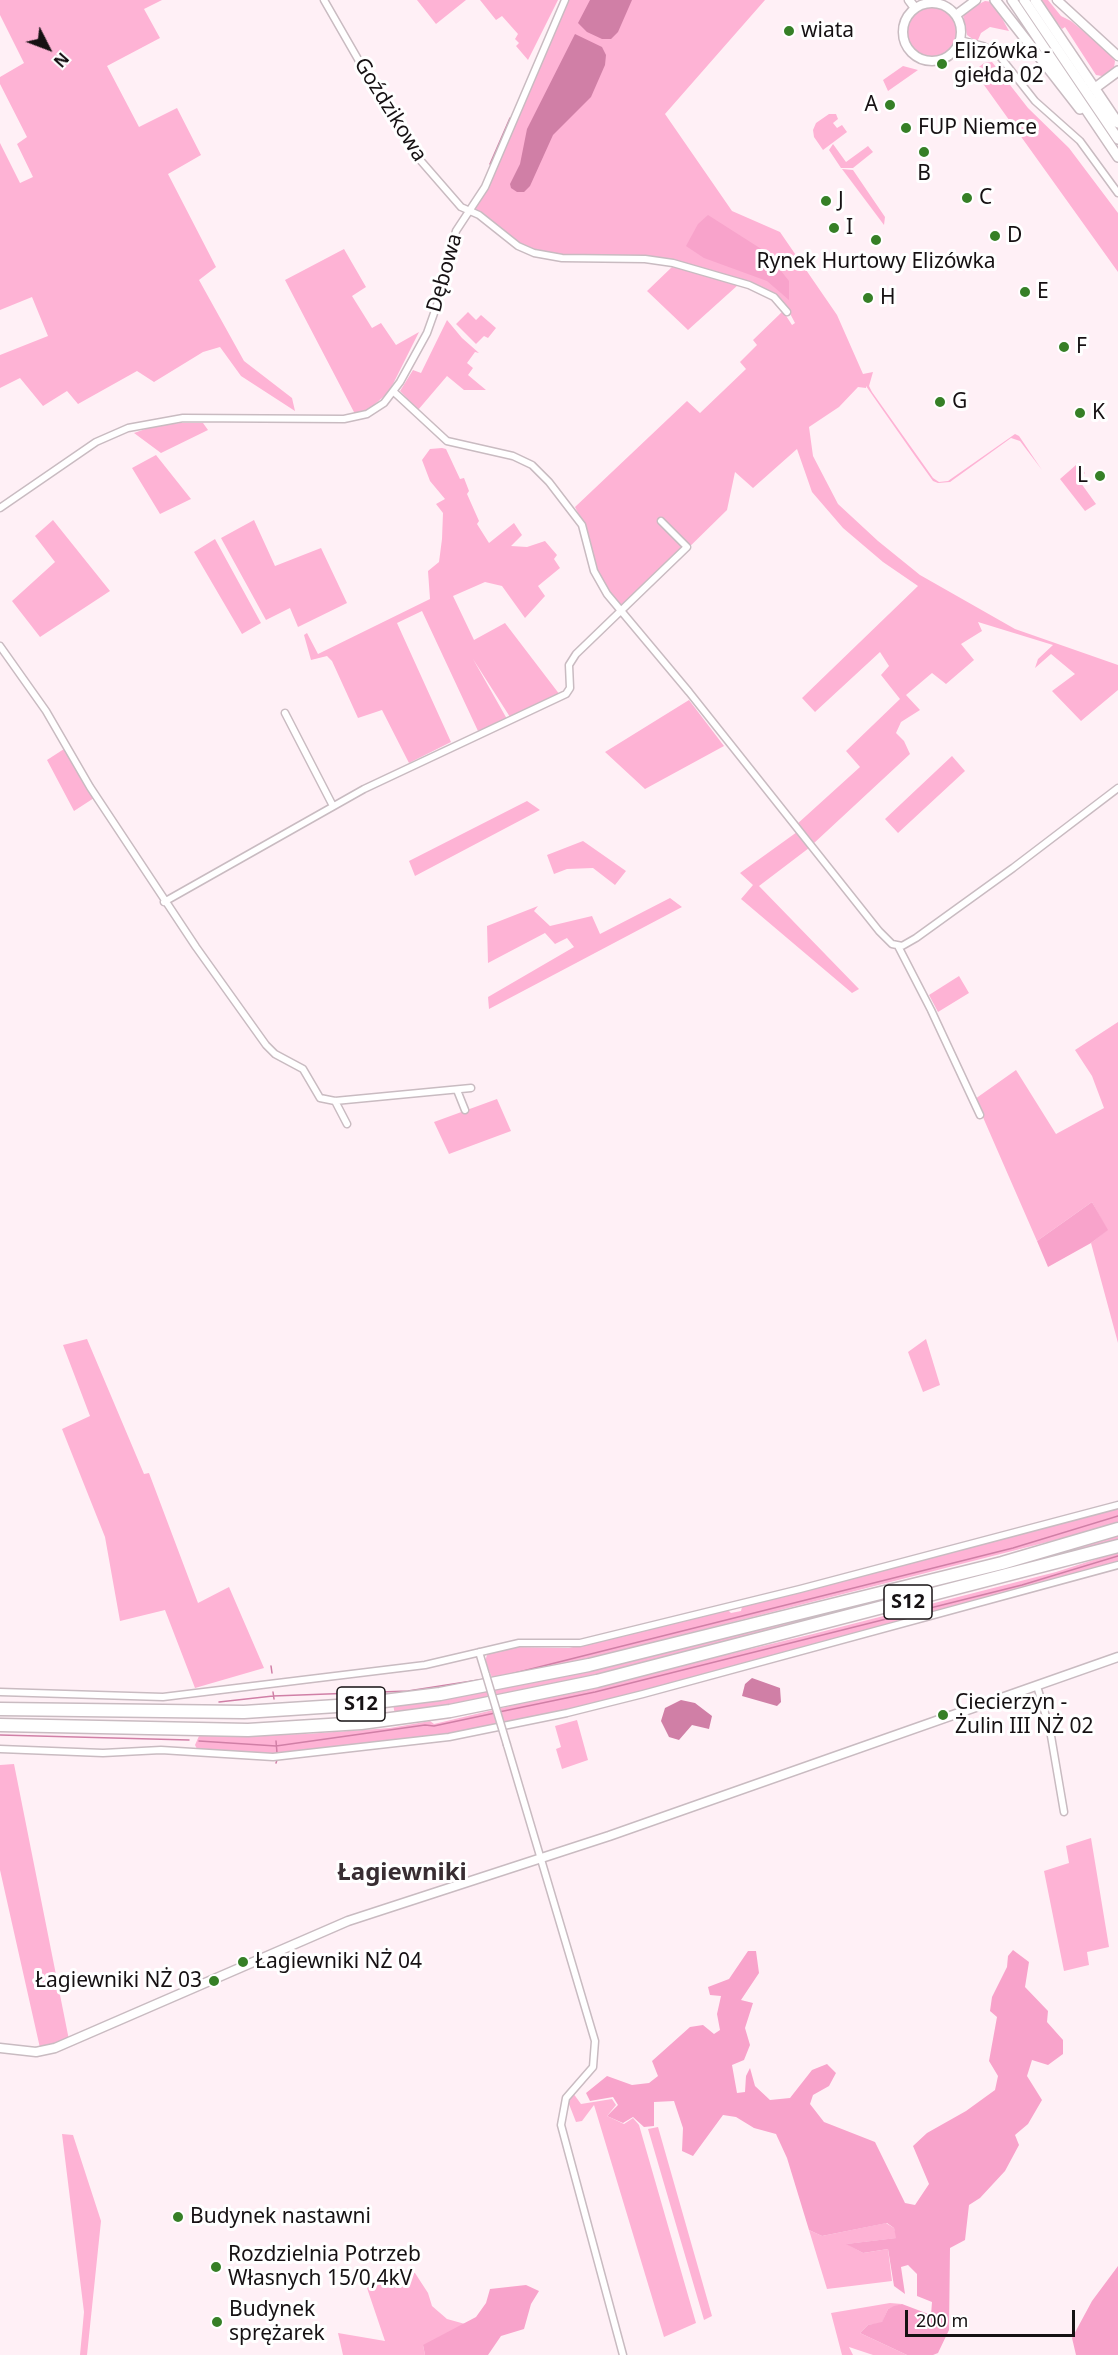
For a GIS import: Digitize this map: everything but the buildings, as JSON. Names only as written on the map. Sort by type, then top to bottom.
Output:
[{"type":"highway","name":"S12","points":[[0,1709],[175,1713],[277,1711],[362,1704],[471,1689],[589,1665],[1002,1563],[1118,1529]]},
{"type":"highway","name":"S12","points":[[0,1725],[248,1730],[350,1724],[450,1711],[607,1678],[1118,1546]]},
{"type":"main road","points":[[995,0],[1023,40],[1103,135]]},
{"type":"main road","points":[[1012,0],[1118,157]]},
{"type":"main road","points":[[1024,0],[1118,139]]},
{"type":"main road","points":[[1035,0],[1118,123]]},
{"type":"main road","points":[[1095,88],[1118,71]]},
{"type":"street","name":"Goździkowa","points":[[324,0],[402,134],[454,200],[528,251],[588,260],[645,260],[673,263],[749,285],[774,297],[787,312]]},
{"type":"street","name":"Dębowa","points":[[0,508],[96,442],[128,428],[183,418],[337,420],[362,416],[380,406],[394,392],[430,327],[456,231],[485,186],[565,0]]},
{"type":"street","points":[[909,0],[915,8]]},
{"type":"street","points":[[956,15],[976,0]]},
{"type":"street","points":[[1056,0],[1118,56]]},
{"type":"street","points":[[925,3],[936,3],[945,6],[956,15],[960,25],[960,40],[953,52],[940,60],[925,60],[916,57],[907,47],[903,32],[906,18],[915,8],[925,3]]},
{"type":"street","points":[[960,40],[983,46],[998,54],[1035,101],[1080,141],[1118,193]]},
{"type":"street","points":[[394,392],[447,441],[509,454],[538,471],[580,521],[595,575],[621,611],[689,692],[879,931],[890,942],[898,946],[927,1001],[980,1115]]},
{"type":"street","points":[[164,902],[333,806],[432,755],[564,696],[570,688],[569,668],[572,659],[687,547],[661,521]]},
{"type":"street","points":[[0,646],[46,711],[90,787],[132,848],[164,902],[271,1050],[303,1069],[320,1098],[335,1101],[471,1088]]},
{"type":"street","points":[[285,713],[333,806]]},
{"type":"street","points":[[898,946],[913,940],[966,902],[1118,788]]},
{"type":"street","points":[[457,1090],[465,1110]]},
{"type":"street","points":[[335,1101],[347,1124]]},
{"type":"street","points":[[0,1692],[163,1696],[425,1665],[519,1644],[561,1645],[589,1641],[811,1586],[1118,1505]]},
{"type":"street","points":[[0,1749],[103,1753],[161,1750],[273,1757],[448,1737],[567,1713],[643,1694],[1118,1565]]},
{"type":"street","points":[[479,1652],[595,2041],[596,2053],[593,2067],[566,2098],[561,2125],[623,2355]]},
{"type":"street","points":[[0,2048],[36,2052],[55,2048],[334,1926],[540,1859],[1118,1658]]},
{"type":"street","points":[[1037,1686],[1050,1730],[1064,1812]]},
{"type":"shaded area","points":[[0,0],[162,0],[144,9],[160,38],[107,66],[139,127],[177,108],[201,155],[168,174],[216,267],[199,280],[244,361],[292,398],[295,411],[241,376],[220,347],[203,352],[154,382],[137,371],[78,404],[67,391],[43,406],[20,378],[0,388],[0,355],[48,336],[32,297],[0,310],[0,143],[20,183],[33,177],[17,144],[27,137],[0,84],[0,77],[24,63],[0,15]]},
{"type":"shaded area","points":[[417,0],[466,0],[436,24]]},
{"type":"shaded area","points":[[480,0],[558,0],[528,60],[516,46],[519,43],[515,39],[518,34],[502,16],[496,20]]},
{"type":"shaded area","points":[[566,0],[765,0],[665,114],[732,211],[780,232],[837,315],[863,374],[873,372],[869,386],[872,392],[933,478],[939,482],[948,481],[1015,434],[1019,436],[1042,470],[1020,441],[1011,438],[950,482],[938,483],[933,481],[866,386],[866,388],[858,387],[839,407],[809,427],[813,456],[838,504],[920,575],[1015,629],[1118,665],[1118,690],[1081,721],[1052,691],[1075,674],[1051,654],[1035,668],[1038,659],[1053,645],[978,622],[982,631],[961,644],[974,660],[946,684],[932,673],[906,695],[920,710],[901,722],[896,733],[904,741],[910,754],[813,844],[796,825],[860,767],[846,751],[900,699],[881,675],[889,666],[880,652],[815,712],[802,698],[918,586],[883,562],[843,528],[812,492],[797,449],[753,488],[735,472],[727,510],[624,611],[602,583],[594,566],[588,533],[575,507],[687,401],[700,413],[746,369],[740,362],[757,345],[753,340],[783,311],[792,325],[795,323],[785,304],[771,293],[657,260],[588,260],[528,251],[492,227],[472,208]]},
{"type":"shaded area","points":[[590,0],[632,0],[618,32],[611,39],[602,39],[587,32],[578,23]]},
{"type":"shaded area","points":[[1039,0],[1048,0],[1061,16],[1071,21],[1106,50],[1115,61],[1114,68],[1102,76],[1096,75],[1065,27],[1062,29]]},
{"type":"shaded area","points":[[985,1],[993,2],[1009,31],[990,27],[981,33],[978,40],[974,40],[967,35],[963,15],[967,10]]},
{"type":"shaded area","points":[[932,7],[950,14],[957,32],[950,50],[932,57],[914,50],[907,32],[914,14]]},
{"type":"shaded area","points":[[575,34],[602,47],[606,55],[605,65],[591,97],[553,135],[530,186],[524,192],[517,192],[511,188],[510,184],[520,164],[527,129]]},
{"type":"shaded area","points":[[992,62],[1028,108],[1069,148],[1118,213],[1118,272],[974,71],[984,63]]},
{"type":"shaded area","points":[[903,66],[918,70],[888,91],[883,80]]},
{"type":"shaded area","points":[[829,114],[836,114],[838,119],[833,123],[837,128],[842,125],[847,132],[823,150],[814,137],[813,130],[816,123]]},
{"type":"shaded area","points":[[833,144],[846,162],[868,146],[873,152],[853,168],[841,168],[829,150]]},
{"type":"shaded area","points":[[842,169],[853,170],[885,217],[884,225]]},
{"type":"shaded area","points":[[708,215],[766,252],[789,281],[789,300],[767,281],[704,258],[686,246],[698,224]]},
{"type":"shaded area","points":[[344,249],[366,287],[352,296],[372,328],[381,323],[396,345],[419,332],[389,392],[368,410],[355,414],[285,280]]},
{"type":"shaded area","points":[[672,267],[691,270],[738,285],[688,330],[647,291]]},
{"type":"shaded area","points":[[468,312],[476,320],[481,315],[496,328],[488,338],[484,336],[476,344],[456,324]]},
{"type":"shaded area","points":[[447,320],[479,353],[475,352],[467,363],[473,368],[468,375],[486,390],[464,390],[447,376],[418,410],[400,391],[413,370],[421,373]]},
{"type":"shaded area","points":[[203,423],[208,430],[161,453],[134,433],[157,425]]},
{"type":"shaded area","points":[[430,449],[446,449],[460,479],[464,478],[469,491],[467,494],[479,521],[477,524],[489,543],[514,523],[522,535],[511,546],[527,547],[545,541],[557,555],[554,559],[560,568],[538,586],[545,596],[525,618],[502,586],[485,582],[453,596],[474,640],[505,623],[560,695],[510,717],[473,659],[507,719],[478,731],[422,611],[397,623],[451,742],[409,763],[382,710],[358,718],[332,661],[327,656],[311,660],[304,635],[307,633],[318,654],[430,599],[428,571],[439,562],[442,539],[443,513],[436,504],[445,499],[430,481],[422,460]]},
{"type":"shaded area","points":[[156,455],[191,499],[160,514],[132,468]]},
{"type":"shaded area","points":[[1076,465],[1085,473],[1078,479],[1096,504],[1085,511],[1060,479]]},
{"type":"shaded area","points":[[53,520],[110,591],[40,637],[12,601],[55,562],[35,536]]},
{"type":"shaded area","points":[[254,520],[275,566],[321,548],[347,603],[298,627],[290,608],[266,620],[221,538]]},
{"type":"shaded area","points":[[215,539],[261,623],[242,634],[194,552]]},
{"type":"shaded area","points":[[689,700],[724,746],[645,789],[605,752]]},
{"type":"shaded area","points":[[64,749],[94,798],[74,811],[47,760]]},
{"type":"shaded area","points":[[952,756],[965,771],[898,833],[885,819]]},
{"type":"shaded area","points":[[527,801],[540,810],[415,876],[409,861]]},
{"type":"shaded area","points":[[797,832],[809,848],[759,886],[859,989],[852,993],[741,899],[753,885],[740,873]]},
{"type":"shaded area","points":[[583,841],[626,871],[615,885],[593,868],[567,869],[554,874],[547,855]]},
{"type":"shaded area","points":[[670,898],[682,907],[489,1009],[488,997],[574,947],[567,938],[555,944],[545,933],[488,963],[487,926],[538,906],[534,911],[550,926],[592,916],[600,934]]},
{"type":"shaded area","points":[[959,976],[969,993],[938,1012],[929,995]]},
{"type":"shaded area","points":[[1118,1022],[1118,1343],[1091,1243],[1107,1230],[1092,1202],[1037,1241],[975,1099],[1016,1070],[1056,1134],[1104,1108],[1092,1076],[1075,1050]]},
{"type":"shaded area","points":[[497,1099],[511,1131],[449,1154],[434,1122]]},
{"type":"shaded area","points":[[1092,1202],[1108,1230],[1091,1243],[1048,1267],[1037,1241]]},
{"type":"shaded area","points":[[87,1339],[144,1474],[149,1473],[198,1603],[229,1587],[264,1668],[195,1688],[165,1610],[120,1621],[105,1537],[62,1429],[90,1416],[63,1345]]},
{"type":"shaded area","points":[[926,1339],[940,1385],[923,1392],[908,1352]]},
{"type":"shaded area","points":[[1118,1508],[1118,1522],[1083,1533],[615,1652],[493,1680],[485,1661],[487,1655],[494,1651],[513,1647],[569,1648],[728,1610],[731,1613],[741,1611],[742,1607]]},
{"type":"shaded area","points":[[1118,1535],[1118,1540],[1086,1549],[564,1686],[395,1715],[393,1704],[784,1624],[1045,1557]]},
{"type":"shaded area","points":[[1118,1552],[1118,1562],[636,1693],[532,1718],[451,1734],[274,1755],[197,1749],[195,1745],[199,1736],[306,1734],[390,1728],[430,1721],[434,1724],[813,1634],[1056,1572]]},
{"type":"shaded area","points":[[752,1678],[780,1688],[781,1702],[777,1706],[742,1696],[745,1684]]},
{"type":"shaded area","points":[[681,1700],[695,1703],[712,1716],[709,1729],[692,1725],[679,1740],[669,1737],[661,1721],[665,1708]]},
{"type":"shaded area","points":[[577,1720],[588,1760],[562,1769],[556,1749],[561,1747],[555,1726]]},
{"type":"shaded area","points":[[14,1764],[69,2040],[40,2048],[0,1870],[0,1765]]},
{"type":"shaded area","points":[[1091,1838],[1109,1947],[1087,1952],[1089,1965],[1064,1971],[1044,1871],[1069,1863],[1066,1846]]},
{"type":"shaded area","points":[[1013,1950],[1029,1962],[1025,1987],[1048,2011],[1047,2022],[1063,2040],[1063,2054],[1048,2065],[1032,2060],[1027,2076],[1042,2100],[1028,2124],[1015,2135],[1019,2145],[1005,2171],[980,2198],[969,2205],[965,2240],[950,2248],[949,2330],[938,2353],[933,2355],[907,2355],[860,2333],[868,2325],[882,2322],[888,2309],[894,2306],[902,2304],[931,2315],[932,2302],[917,2296],[917,2274],[908,2265],[901,2267],[905,2294],[894,2286],[888,2249],[863,2253],[846,2244],[896,2238],[894,2228],[887,2223],[822,2236],[809,2230],[787,2158],[776,2134],[754,2128],[736,2117],[723,2115],[693,2156],[682,2151],[683,2128],[674,2101],[654,2102],[654,2126],[644,2127],[633,2117],[623,2123],[607,2116],[618,2105],[613,2097],[590,2101],[586,2093],[607,2076],[632,2085],[649,2083],[658,2076],[652,2061],[690,2027],[703,2025],[714,2034],[720,2030],[717,2014],[721,1996],[710,1995],[708,1987],[729,1979],[748,1951],[756,1951],[759,1973],[741,2000],[753,2003],[745,2028],[750,2045],[744,2060],[732,2065],[737,2093],[745,2092],[746,2076],[750,2068],[755,2086],[770,2100],[790,2098],[812,2070],[827,2064],[836,2073],[829,2086],[813,2095],[810,2104],[824,2122],[875,2142],[905,2203],[915,2205],[929,2184],[913,2146],[927,2133],[966,2111],[995,2090],[998,2076],[989,2061],[997,2017],[990,2011],[992,1997],[1007,1967],[1008,1956]]},
{"type":"shaded area","points":[[573,2093],[581,2104],[612,2099],[616,2105],[607,2116],[624,2124],[633,2118],[639,2125],[696,2323],[664,2337],[594,2105],[582,2121],[576,2122],[567,2099]]},
{"type":"shaded area","points":[[658,2127],[712,2316],[704,2320],[648,2129]]},
{"type":"shaded area","points":[[62,2134],[73,2135],[101,2221],[87,2355],[80,2355],[84,2312]]},
{"type":"shaded area","points":[[886,2223],[894,2228],[897,2238],[847,2244],[863,2253],[888,2249],[892,2281],[827,2289],[809,2230],[822,2236]]},
{"type":"shaded area","points":[[1118,2266],[1118,2355],[1076,2355],[1072,2338],[1092,2301]]},
{"type":"shaded area","points":[[400,2269],[415,2273],[428,2293],[432,2306],[447,2319],[465,2324],[488,2355],[423,2345],[425,2355],[343,2355],[338,2333],[385,2341],[367,2288],[371,2282],[383,2276],[396,2288],[400,2281]]},
{"type":"shaded area","points":[[526,2285],[539,2291],[531,2304],[524,2329],[501,2336],[488,2355],[425,2355],[423,2345],[476,2317],[486,2303],[490,2289]]},
{"type":"shaded area","points":[[890,2303],[902,2304],[888,2309],[882,2323],[868,2325],[860,2333],[907,2355],[873,2355],[849,2347],[853,2355],[842,2355],[831,2313]]},
{"type":"waterway","points":[[490,164],[510,118]]},
{"type":"waterway","points":[[507,1675],[1013,1548],[1118,1516]]},
{"type":"waterway","points":[[499,1712],[595,1692],[1022,1585],[1118,1556]]},
{"type":"waterway","points":[[271,1666],[272,1673]]},
{"type":"waterway","points":[[219,1702],[273,1696],[408,1691],[485,1679]]},
{"type":"waterway","points":[[273,1692],[274,1699]]},
{"type":"waterway","points":[[199,1741],[276,1746],[425,1725],[434,1726],[495,1713]]},
{"type":"waterway","points":[[0,1735],[189,1740]]},
{"type":"waterway","points":[[276,1741],[277,1753]]},
{"type":"place","name":"wiata","points":[[789,31]]},
{"type":"place","name":"Elizówka - giełda 02","points":[[942,64]]},
{"type":"place","name":"A","points":[[890,105]]},
{"type":"place","name":"FUP Niemce","points":[[906,128]]},
{"type":"place","name":"B","points":[[924,152]]},
{"type":"place","name":"C","points":[[967,198]]},
{"type":"place","name":"J","points":[[826,201]]},
{"type":"place","name":"I","points":[[834,228]]},
{"type":"place","name":"D","points":[[995,236]]},
{"type":"place","name":"Rynek Hurtowy Elizówka","points":[[876,240]]},
{"type":"place","name":"E","points":[[1025,292]]},
{"type":"place","name":"H","points":[[868,298]]},
{"type":"place","name":"F","points":[[1064,347]]},
{"type":"place","name":"G","points":[[940,402]]},
{"type":"place","name":"K","points":[[1080,413]]},
{"type":"place","name":"L","points":[[1100,476]]},
{"type":"place","name":"Ciecierzyn - Żulin III NŻ 02","points":[[943,1715]]},
{"type":"place","name":"Łagiewniki NŻ 04","points":[[243,1962]]},
{"type":"place","name":"Łagiewniki NŻ 03","points":[[214,1981]]},
{"type":"place","name":"Budynek nastawni","points":[[178,2217]]},
{"type":"place","name":"Rozdzielnia Potrzeb Własnych 15/0,4kV","points":[[216,2267]]},
{"type":"place","name":"Budynek sprężarek","points":[[217,2322]]},
{"type":"district","name":"Łagiewniki","points":[[402,1873]]}]
